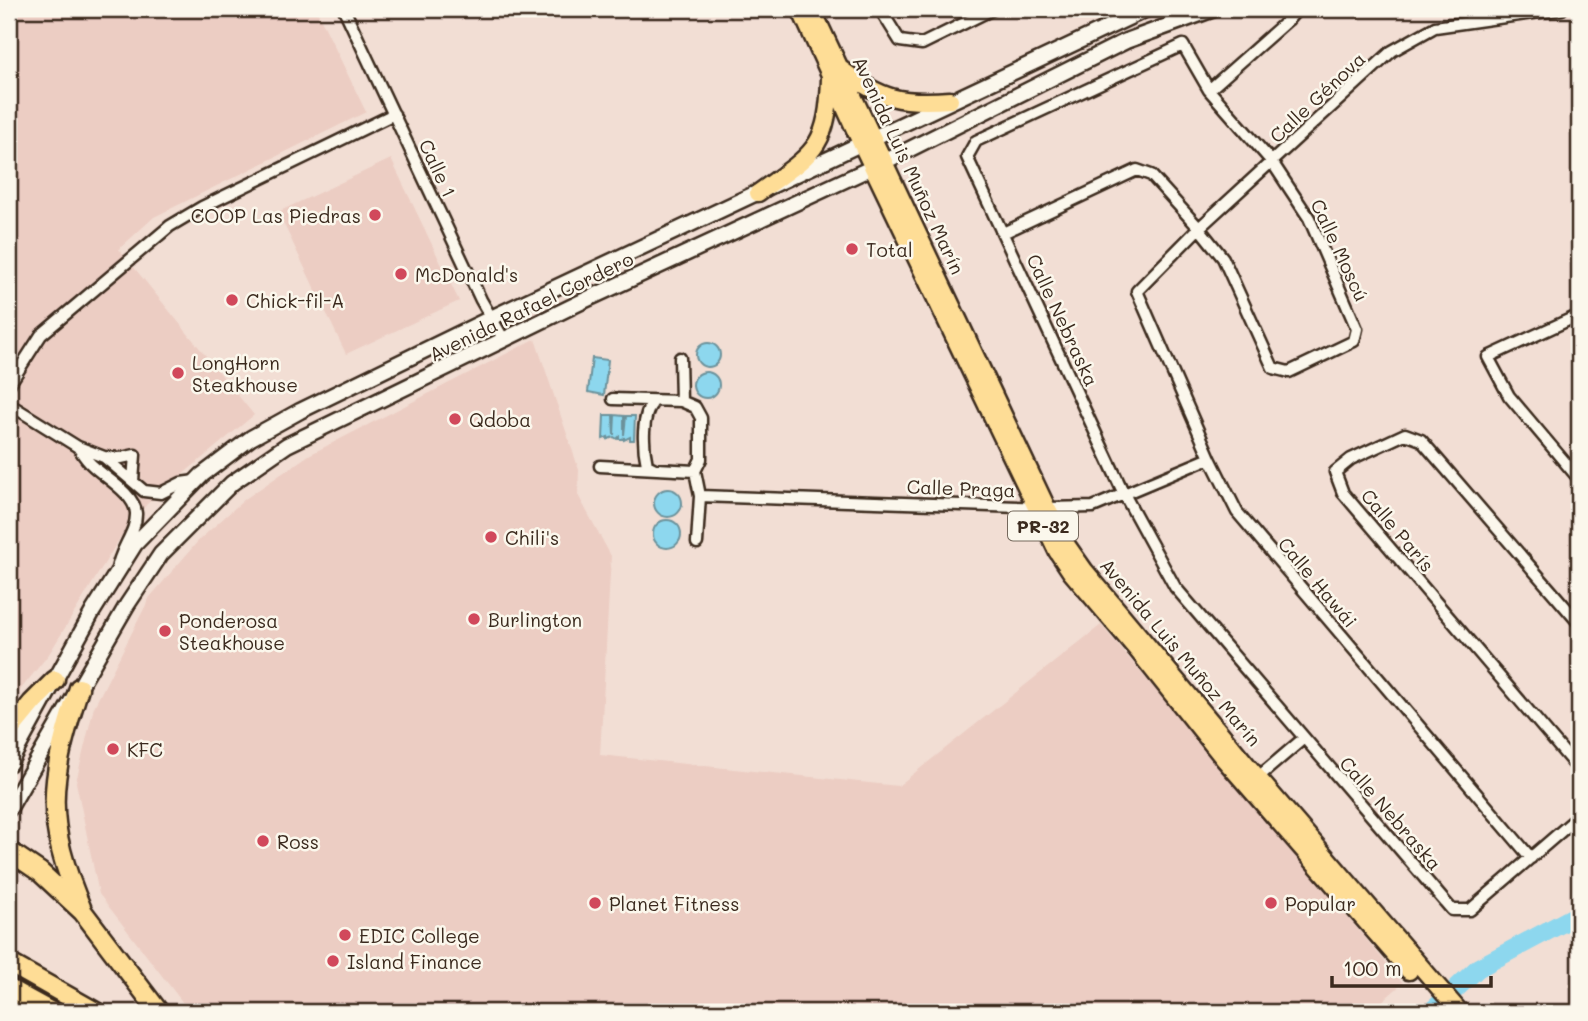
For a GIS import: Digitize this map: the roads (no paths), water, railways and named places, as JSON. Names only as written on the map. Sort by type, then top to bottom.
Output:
[{"type":"highway","points":[[9,731],[55,680]]},
{"type":"highway","points":[[79,688],[58,758],[54,786],[54,818],[59,848],[83,912]]},
{"type":"highway","points":[[9,851],[40,872],[83,912],[159,1012]]},
{"type":"highway","points":[[9,963],[96,1012]]},
{"type":"highway","points":[[9,989],[51,1012]]},
{"type":"main road","name":"Avenida Luis Muñoz Marín","points":[[800,9],[835,72],[1041,508],[1085,571],[1253,782],[1410,963],[1446,1012]]},
{"type":"main road","name":"Avenida Luis Muñoz Marín","points":[[812,9],[835,72]]},
{"type":"main road","name":"Avenida Rafael Cordero","points":[[9,764],[116,572],[135,544],[196,481],[251,438],[300,411],[491,318],[1147,9]]},
{"type":"main road","name":"Avenida Rafael Cordero","points":[[9,809],[127,605],[161,554],[232,483],[287,445],[579,303],[878,164],[1126,41],[1214,9]]},
{"type":"main road","points":[[758,193],[805,159],[821,139],[835,72],[878,94],[922,102],[950,100]]},
{"type":"main road","name":"Avenida Luis Muñoz Marín","points":[[1410,963],[1460,1012]]},
{"type":"street","name":"Calle 1","points":[[344,9],[491,318],[504,340]]},
{"type":"street","points":[[882,14],[900,41],[922,44],[981,11],[993,9]]},
{"type":"street","points":[[1209,90],[1288,20],[1294,13],[1293,9]]},
{"type":"street","points":[[1469,9],[1471,21]]},
{"type":"street","name":"Calle Génova","points":[[1137,291],[1199,228],[1392,51],[1435,27],[1562,9]]},
{"type":"street","name":"Calle Nebraska","points":[[1209,90],[1183,45],[976,141],[967,157],[1124,494],[1175,587],[1452,911],[1469,910],[1531,858]]},
{"type":"street","name":"Calle Moscú","points":[[1199,228],[1223,258],[1273,368],[1289,372],[1354,341],[1357,329],[1309,218],[1272,162],[1209,90]]},
{"type":"street","points":[[9,385],[41,335],[170,226],[202,207],[394,114]]},
{"type":"street","points":[[1003,233],[1137,170],[1151,175],[1199,228]]},
{"type":"street","name":"Calle Hawái","points":[[1137,291],[1210,458],[1237,512],[1531,858]]},
{"type":"street","points":[[1579,323],[1575,317],[1488,356],[1509,396],[1579,479]]},
{"type":"street","points":[[680,358],[681,401]]},
{"type":"street","points":[[613,399],[681,401],[695,408],[701,418],[701,459],[695,471],[700,496],[697,543]]},
{"type":"street","points":[[653,401],[646,409],[644,454],[647,465],[655,469]]},
{"type":"street","points":[[9,404],[78,447],[104,457],[135,455],[133,481]]},
{"type":"street","name":"Calle París","points":[[1579,623],[1421,440],[1405,434],[1350,458],[1335,472],[1343,493],[1579,770]]},
{"type":"street","points":[[78,447],[90,464],[121,489],[136,513],[129,539],[118,555],[116,572]]},
{"type":"street","points":[[104,457],[144,491],[161,493],[181,483],[196,481]]},
{"type":"street","name":"Calle Praga","points":[[700,496],[1041,508],[1093,507],[1210,458]]},
{"type":"street","points":[[600,466],[695,471]]},
{"type":"street","points":[[1253,782],[1304,738]]},
{"type":"street","points":[[1531,858],[1579,816]]},
{"type":"water","points":[[708,343],[717,346],[720,355],[717,364],[708,367],[699,364],[696,355],[699,346]]},
{"type":"water","points":[[592,358],[608,360],[604,395],[588,392]]},
{"type":"water","points":[[706,372],[715,376],[719,385],[715,394],[706,398],[697,394],[693,385],[697,376]]},
{"type":"water","points":[[604,415],[613,415],[614,435],[615,415],[624,416],[624,435],[626,416],[635,416],[634,440],[630,440],[630,437],[624,440],[624,437],[603,439]]},
{"type":"water","points":[[668,489],[678,493],[682,503],[678,513],[668,517],[658,513],[654,503],[658,493]]},
{"type":"water","points":[[667,520],[677,524],[681,534],[677,544],[667,548],[657,544],[653,534],[657,524]]},
{"type":"waterway","points":[[1431,1012],[1478,968],[1579,914]]},
{"type":"place","name":"COOP Las Piedras","points":[[375,215]]},
{"type":"place","name":"Total","points":[[852,249]]},
{"type":"place","name":"McDonald's","points":[[401,274]]},
{"type":"place","name":"Chick-fil-A","points":[[232,300]]},
{"type":"place","name":"LongHorn Steakhouse","points":[[178,373]]},
{"type":"place","name":"Qdoba","points":[[455,419]]},
{"type":"place","name":"Chili's","points":[[491,537]]},
{"type":"place","name":"Burlington","points":[[474,619]]},
{"type":"place","name":"Ponderosa Steakhouse","points":[[165,631]]},
{"type":"place","name":"KFC","points":[[113,749]]},
{"type":"place","name":"Ross","points":[[263,841]]},
{"type":"place","name":"Planet Fitness","points":[[595,903]]},
{"type":"place","name":"Popular","points":[[1271,903]]},
{"type":"place","name":"EDIC College","points":[[345,935]]},
{"type":"place","name":"Island Finance","points":[[333,961]]}]
